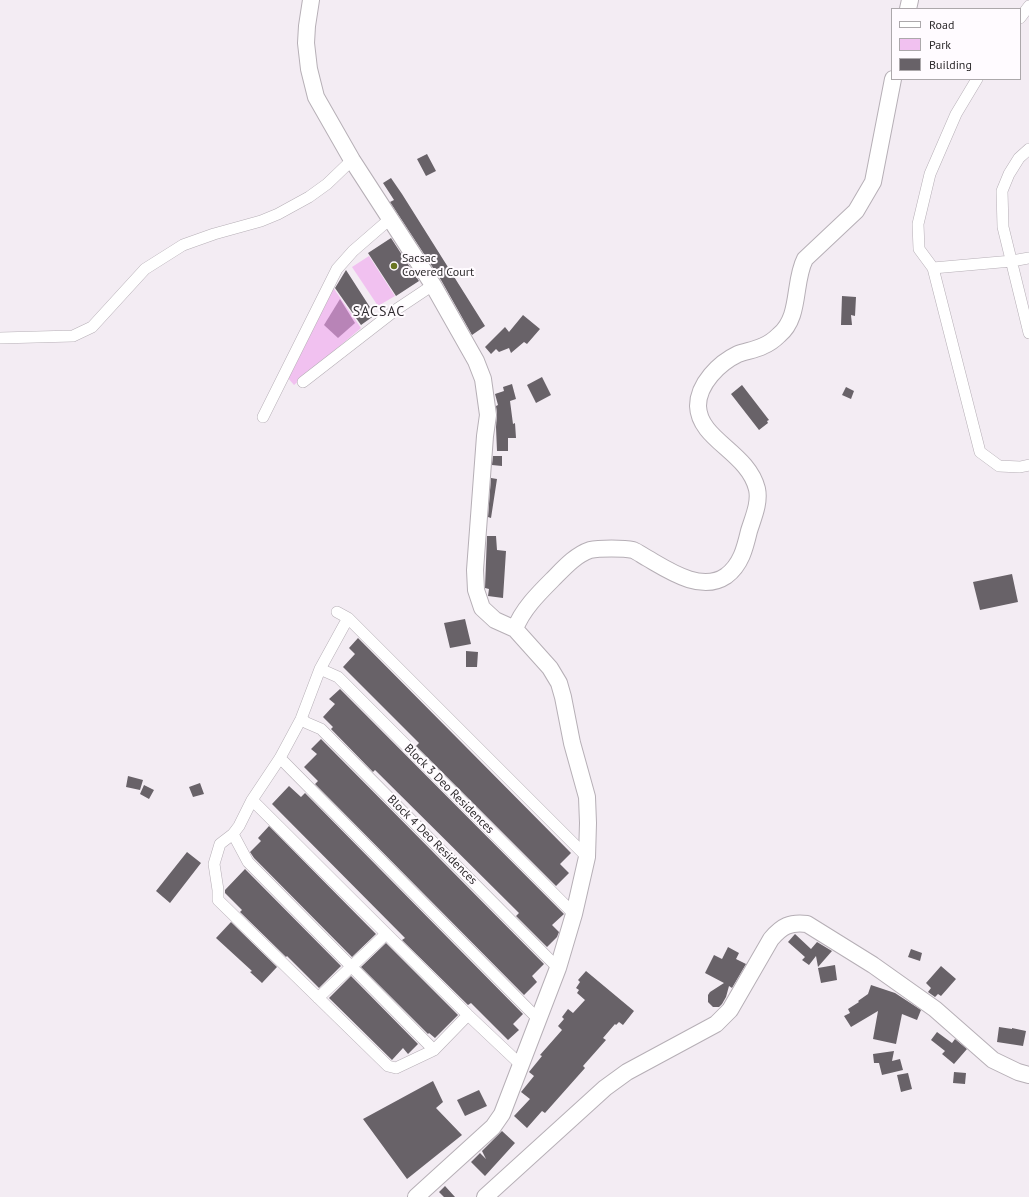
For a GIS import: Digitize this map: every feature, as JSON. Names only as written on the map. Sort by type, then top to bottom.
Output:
[{"type":"street","points":[[311,0],[306,43],[309,69],[316,97],[352,160],[391,218],[433,286],[476,361],[483,379],[488,415],[485,436],[475,570],[476,590],[482,608],[494,620],[515,629],[550,668],[559,683],[572,743],[587,797],[587,857],[574,914],[558,968],[502,1114],[498,1121],[416,1197]]},
{"type":"street","points":[[1021,17],[1029,6]]},
{"type":"street","points":[[515,629],[518,620],[539,593],[570,562],[590,550],[605,548],[633,550],[687,579],[701,582],[719,580],[726,576],[737,565],[744,551],[753,517],[757,498],[757,489],[743,462],[706,429],[699,416],[699,394],[707,380],[718,367],[730,358],[763,346],[780,335],[789,323],[794,309],[802,266],[805,259],[856,211],[873,182],[893,80]]},
{"type":"street","points":[[976,80],[956,114],[930,174],[918,224],[919,249],[933,268],[980,452],[999,466],[1020,467],[1029,465]]},
{"type":"street","points":[[1029,149],[1020,158],[1002,191],[1004,227],[1029,333]]},
{"type":"street","points":[[0,338],[73,336],[92,327],[145,269],[183,245],[214,234],[261,221],[278,214],[309,197],[328,184],[352,160]]},
{"type":"street","points":[[263,417],[337,269],[353,251],[391,218]]},
{"type":"street","points":[[933,268],[1012,261],[1029,258]]},
{"type":"street","points":[[303,382],[397,309],[433,286]]},
{"type":"street","points":[[337,612],[348,618],[587,857]]},
{"type":"street","points":[[348,618],[320,669],[301,719],[280,758],[252,800],[239,826],[233,834],[220,844],[214,864],[218,900],[388,1066],[396,1068],[434,1050],[468,1015]]},
{"type":"street","name":"Block 3 Deo Residences","points":[[320,669],[338,677],[574,914]]},
{"type":"street","name":"Block 4 Deo Residences","points":[[301,719],[321,729],[558,968]]},
{"type":"street","points":[[280,758],[539,1020]]},
{"type":"street","points":[[252,800],[468,1015],[521,1065]]},
{"type":"street","points":[[233,834],[248,862],[434,1050]]},
{"type":"street","points":[[485,1197],[605,1088],[627,1072],[716,1024],[730,1010],[771,938],[776,932],[786,926],[796,923],[807,924],[872,965],[935,1009],[993,1060],[1018,1072],[1029,1075]]},
{"type":"street","points":[[318,998],[386,934]]},
{"type":"green space","points":[[369,256],[395,296],[378,306],[352,267]]},
{"type":"green space","points":[[332,286],[361,328],[294,385],[287,377]]},
{"type":"shaded area","points":[[340,299],[355,323],[338,338],[324,325]]},
{"type":"building","points":[[427,154],[436,171],[426,176],[417,159]]},
{"type":"building","points":[[391,178],[485,326],[472,335],[441,280],[390,202],[394,200],[383,183]]},
{"type":"building","name":"Sacsac Covered Court","points":[[391,238],[419,281],[396,296],[368,253]]},
{"type":"building","points":[[346,270],[375,315],[361,325],[335,288]]},
{"type":"building","points":[[842,296],[856,297],[855,316],[851,315],[852,325],[841,325]]},
{"type":"building","points":[[523,315],[540,329],[527,344],[524,342],[511,353],[509,348],[499,352],[496,349],[491,354],[485,347],[505,327],[509,332]]},
{"type":"building","points":[[542,377],[551,395],[536,403],[527,385]]},
{"type":"building","points":[[512,384],[516,399],[510,401],[513,424],[515,423],[516,438],[508,438],[508,451],[497,451],[496,406],[498,405],[495,394],[504,391],[503,387]]},
{"type":"building","points":[[742,385],[769,420],[767,421],[768,423],[759,430],[731,394]]},
{"type":"building","points":[[846,387],[854,391],[851,399],[842,395]]},
{"type":"building","points":[[493,456],[502,456],[502,466],[492,465]]},
{"type":"building","points":[[491,478],[497,479],[491,518],[488,517]]},
{"type":"building","points":[[487,536],[496,536],[497,550],[506,551],[503,598],[488,596],[489,589],[485,588]]},
{"type":"building","points":[[1012,574],[1018,602],[980,610],[973,582]]},
{"type":"building","points":[[465,619],[471,644],[450,648],[444,623]]},
{"type":"building","points":[[358,638],[571,853],[560,864],[569,873],[556,886],[416,746],[419,743],[343,667],[355,654],[349,648]]},
{"type":"building","points":[[466,651],[478,652],[477,667],[466,667]]},
{"type":"building","points":[[340,689],[564,914],[552,925],[559,932],[557,937],[547,947],[516,916],[519,913],[375,770],[373,772],[331,729],[333,727],[323,717],[335,704],[329,699]]},
{"type":"building","points":[[321,739],[544,964],[532,976],[537,982],[524,995],[315,784],[318,781],[304,767],[317,754],[311,749]]},
{"type":"building","points":[[128,776],[143,780],[140,790],[126,787]]},
{"type":"building","points":[[200,783],[204,794],[193,797],[189,787]]},
{"type":"building","points":[[144,785],[154,790],[149,799],[140,794]]},
{"type":"building","points":[[289,786],[301,797],[305,793],[523,1014],[513,1024],[519,1030],[508,1040],[471,1003],[468,1005],[402,940],[405,938],[272,804]]},
{"type":"building","points":[[269,826],[376,934],[352,957],[254,858],[250,852],[261,841],[258,838]]},
{"type":"building","points":[[187,852],[201,863],[170,903],[156,891]]},
{"type":"building","points":[[245,869],[341,966],[319,988],[240,912],[242,910],[225,893],[225,890]]},
{"type":"building","points":[[231,922],[277,967],[262,983],[250,972],[252,971],[216,938]]},
{"type":"building","points":[[795,934],[811,949],[817,942],[832,951],[818,967],[816,956],[809,965],[802,960],[805,957],[788,942]]},
{"type":"building","points":[[386,943],[458,1015],[435,1038],[429,1033],[428,1034],[361,967]]},
{"type":"building","points":[[728,947],[739,953],[736,959],[746,964],[732,988],[729,986],[722,1004],[719,1007],[713,1007],[708,1002],[708,995],[724,983],[705,973],[714,955],[722,959]]},
{"type":"building","points":[[911,949],[922,953],[920,961],[908,957]]},
{"type":"building","points":[[835,965],[837,980],[821,983],[818,968]]},
{"type":"building","points":[[941,966],[956,979],[941,996],[938,994],[935,997],[928,992],[931,988],[926,983]]},
{"type":"building","points":[[586,971],[634,1011],[623,1025],[619,1022],[616,1025],[615,1024],[603,1038],[606,1040],[583,1066],[585,1068],[545,1113],[542,1111],[527,1128],[514,1116],[530,1099],[521,1092],[534,1076],[529,1072],[542,1056],[540,1055],[562,1030],[558,1026],[564,1019],[562,1017],[568,1009],[573,1013],[585,1000],[577,993],[579,990],[576,988],[580,982],[578,980]]},
{"type":"building","points":[[351,976],[418,1044],[408,1054],[403,1048],[392,1060],[329,998]]},
{"type":"building","points":[[871,985],[895,993],[921,1010],[917,1020],[902,1014],[896,1044],[873,1039],[878,1011],[851,1027],[844,1016],[850,1013],[848,1009],[868,994]]},
{"type":"building","points":[[999,1027],[1026,1031],[1023,1046],[997,1042]]},
{"type":"building","points":[[937,1032],[952,1043],[955,1039],[967,1049],[954,1064],[942,1054],[945,1051],[931,1040]]},
{"type":"building","points":[[894,1051],[892,1061],[900,1059],[903,1070],[882,1075],[879,1063],[874,1063],[873,1054]]},
{"type":"building","points":[[954,1072],[966,1073],[965,1084],[953,1083]]},
{"type":"building","points":[[908,1073],[912,1089],[901,1092],[897,1075]]},
{"type":"building","points":[[433,1081],[443,1102],[436,1108],[462,1135],[407,1179],[363,1119]]},
{"type":"building","points":[[479,1090],[487,1106],[465,1116],[457,1100]]},
{"type":"building","points":[[502,1131],[515,1143],[485,1176],[471,1162],[480,1153],[486,1159],[482,1151]]},
{"type":"building","points":[[445,1186],[455,1197],[444,1197],[439,1192]]},
{"type":"place","name":"Sacsac Covered Court","points":[[394,266]]},
{"type":"district","name":"SACSAC","points":[[379,312]]}]
